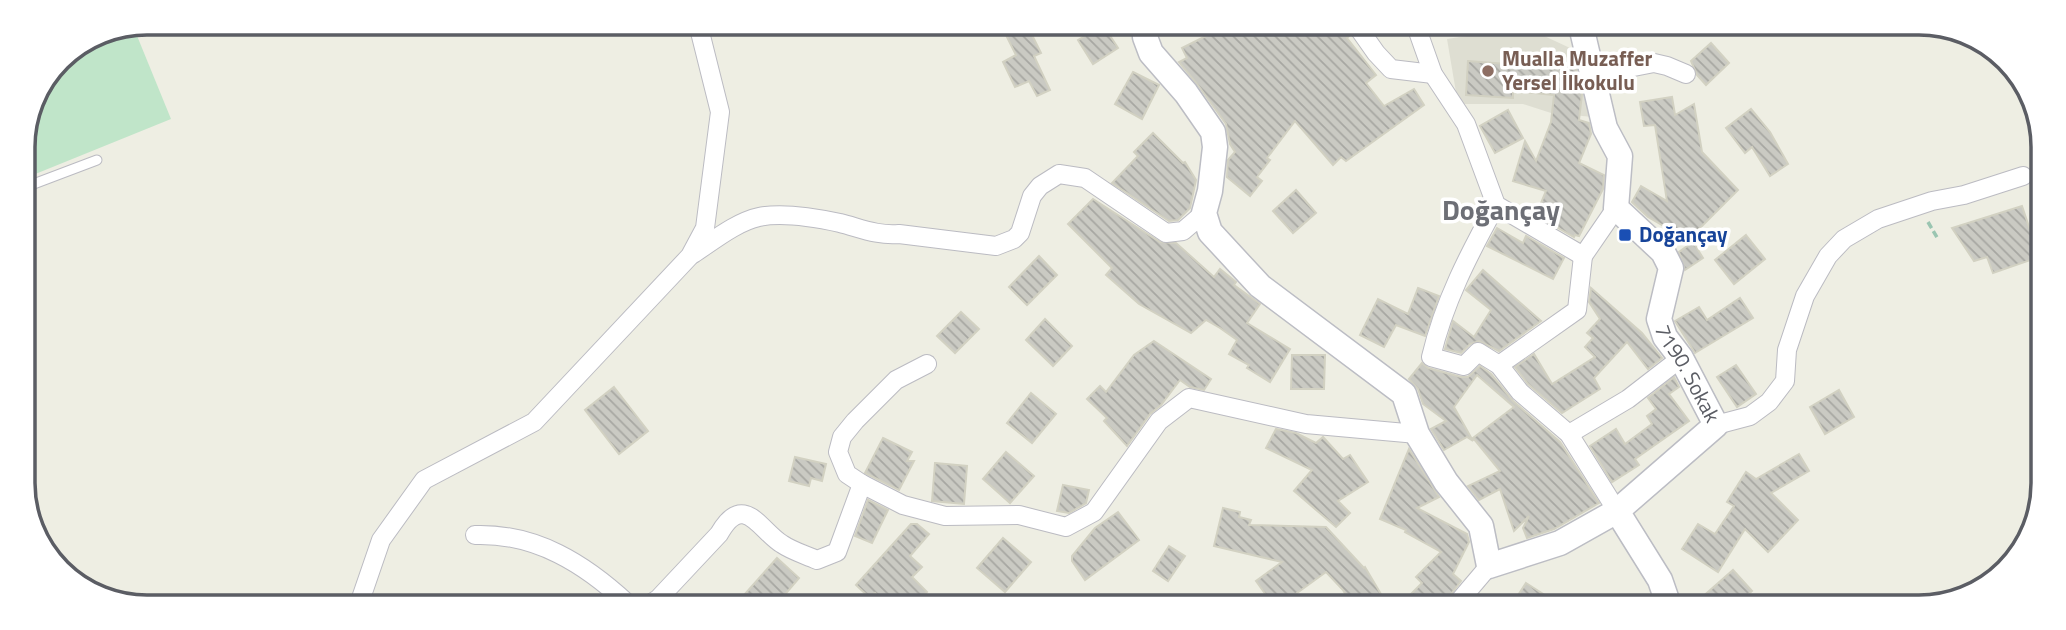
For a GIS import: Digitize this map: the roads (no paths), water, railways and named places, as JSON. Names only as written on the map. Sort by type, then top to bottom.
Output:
[{"type":"street","points":[[690,256],[705,228],[720,112],[701,35]]},
{"type":"street","points":[[1146,35],[1151,53],[1186,93],[1213,132],[1215,147],[1210,191],[1204,213],[1210,232],[1260,286],[1404,394],[1417,434],[1446,482],[1481,526],[1489,566],[1464,595]]},
{"type":"street","points":[[1363,35],[1391,69],[1433,74]]},
{"type":"street","points":[[1419,35],[1433,74],[1466,124],[1496,205],[1583,256]]},
{"type":"street","points":[[1499,365],[1577,310],[1583,256],[1616,208],[1620,156],[1605,128],[1583,35]]},
{"type":"street","points":[[1593,75],[1654,64],[1686,74]]},
{"type":"street","points":[[362,595],[382,540],[424,480],[534,422],[690,256],[744,222],[760,216],[786,216],[839,223],[886,235],[899,234],[996,246],[1014,239],[1025,222],[1032,196],[1040,186],[1059,174],[1085,178],[1166,233],[1179,233],[1204,213]]},
{"type":"street","points":[[1716,425],[1750,416],[1769,402],[1785,381],[1787,350],[1805,296],[1828,256],[1844,239],[1887,216],[1932,201],[1994,187],[2023,176]]},
{"type":"street","points":[[1496,205],[1461,267],[1439,323],[1432,357],[1464,366],[1478,352],[1499,365],[1520,392],[1569,434],[1660,580],[1665,595]]},
{"type":"street","name":"7190. Sokak","points":[[1489,566],[1560,542],[1617,511],[1716,425],[1681,358],[1665,337],[1659,319],[1671,268],[1663,252],[1616,208]]},
{"type":"street","points":[[1569,434],[1628,399],[1681,358]]},
{"type":"street","points":[[927,364],[896,380],[842,437],[838,452],[847,474],[862,484],[902,505],[945,516],[1020,515],[1066,527],[1094,512],[1159,421],[1189,398],[1306,424],[1417,434]]},
{"type":"street","points":[[659,595],[719,534],[725,522],[741,514],[754,517],[781,544],[817,560],[837,552],[862,484]]},
{"type":"street","points":[[475,535],[496,535],[554,550],[618,595]]},
{"type":"lane","points":[[35,183],[97,160]]},
{"type":"place","name":"Mualla Muzaffer Yersel İlkokulu","points":[[1488,71]]},
{"type":"place","name":"Doğançay","points":[[1625,235]]},
{"type":"district","name":"Doğançay","points":[[1501,210]]}]
